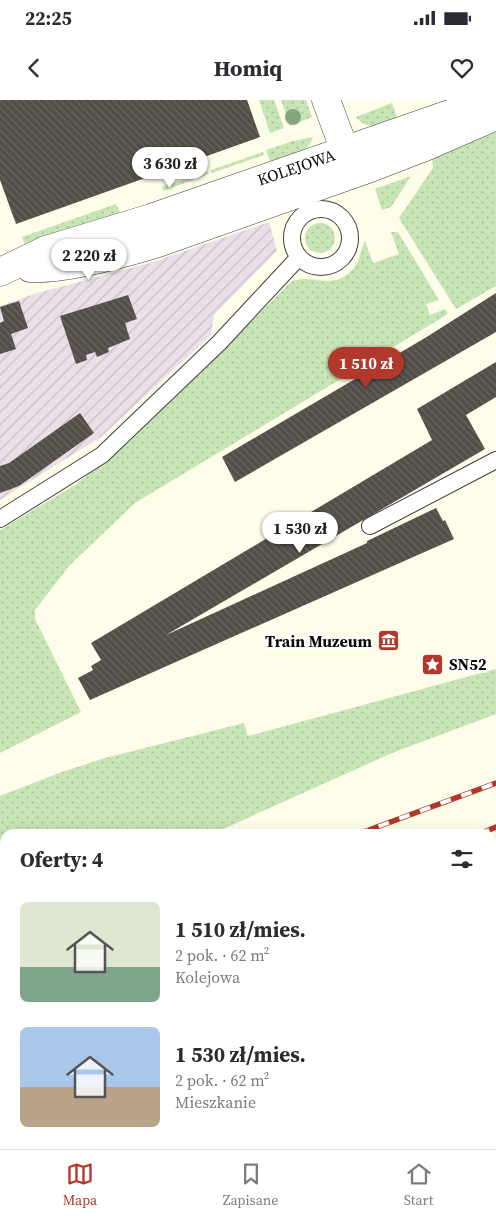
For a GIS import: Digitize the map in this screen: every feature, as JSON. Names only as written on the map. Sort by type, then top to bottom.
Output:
[{"type":"street","points":[[326,100],[349,162]]},
{"type":"street","name":"KOLEJOWA","points":[[7,269],[48,268],[138,249],[312,200],[349,162],[481,103],[496,101]]},
{"type":"street","name":"KOLEJOWA","points":[[7,269],[46,250],[151,218],[349,162],[425,148],[496,116]]},
{"type":"lane","points":[[312,200],[326,209],[337,213],[349,229],[350,242],[340,260],[331,265],[321,267],[309,264],[303,262],[299,257],[292,247],[291,234],[296,222],[304,214],[312,200]]},
{"type":"lane","points":[[0,519],[102,454],[219,343],[299,257]]},
{"type":"lane","points":[[370,526],[496,460]]},
{"type":"shaded area","points":[[269,222],[277,251],[214,315],[211,335],[101,437],[0,500],[0,306],[34,294],[153,262]]},
{"type":"green space","points":[[259,100],[274,100],[284,128],[270,133]]},
{"type":"green space","points":[[281,100],[306,100],[312,117],[290,126]]},
{"type":"green space","points":[[392,103],[398,120],[370,126],[360,122],[356,117]]},
{"type":"green space","points":[[496,132],[496,286],[456,309],[399,218],[433,168],[432,156]]},
{"type":"green space","points":[[313,137],[301,152],[271,164],[266,150]]},
{"type":"green space","points":[[263,152],[264,155],[212,173],[211,170]]},
{"type":"green space","points":[[208,171],[209,174],[163,191],[162,187]]},
{"type":"green space","points":[[411,176],[391,207],[382,210],[375,189]]},
{"type":"green space","points":[[116,204],[121,215],[86,223],[25,245],[22,237]]},
{"type":"green space","points":[[320,223],[331,227],[335,238],[331,249],[320,253],[309,249],[305,238],[309,227]]},
{"type":"green space","points":[[391,232],[398,232],[439,300],[426,304],[430,315],[445,309],[448,314],[135,503],[69,566],[35,610],[35,619],[81,712],[0,753],[0,530],[75,485],[128,443],[292,281],[309,279],[326,281],[342,278],[357,263],[365,241],[373,263],[399,254]]},
{"type":"green space","points":[[496,669],[496,714],[392,753],[223,829],[0,829],[0,796],[62,772],[105,758],[244,723],[248,736]]},
{"type":"building","points":[[0,100],[247,100],[260,137],[16,224],[0,180]]},
{"type":"building","points":[[496,293],[496,332],[235,482],[222,457],[425,338]]},
{"type":"building","points":[[128,295],[137,319],[125,323],[130,339],[108,348],[109,352],[97,357],[95,352],[86,355],[87,360],[76,364],[60,316]]},
{"type":"building","points":[[19,301],[28,328],[11,334],[16,349],[0,354],[0,323],[4,321],[0,307]]},
{"type":"building","points":[[496,362],[496,397],[466,415],[485,449],[166,635],[367,543],[367,541],[436,508],[443,521],[445,520],[454,539],[90,700],[78,678],[93,670],[91,666],[101,660],[91,643],[432,440],[417,409]]},
{"type":"building","points":[[80,413],[94,433],[19,486],[0,493],[0,466],[9,463]]},
{"type":"railway","points":[[372,829],[496,783]]},
{"type":"railway","points":[[491,829],[496,827]]},
{"type":"place","name":"Train Muzeum","points":[[388,641]]},
{"type":"place","name":"SN52","points":[[433,664]]}]
